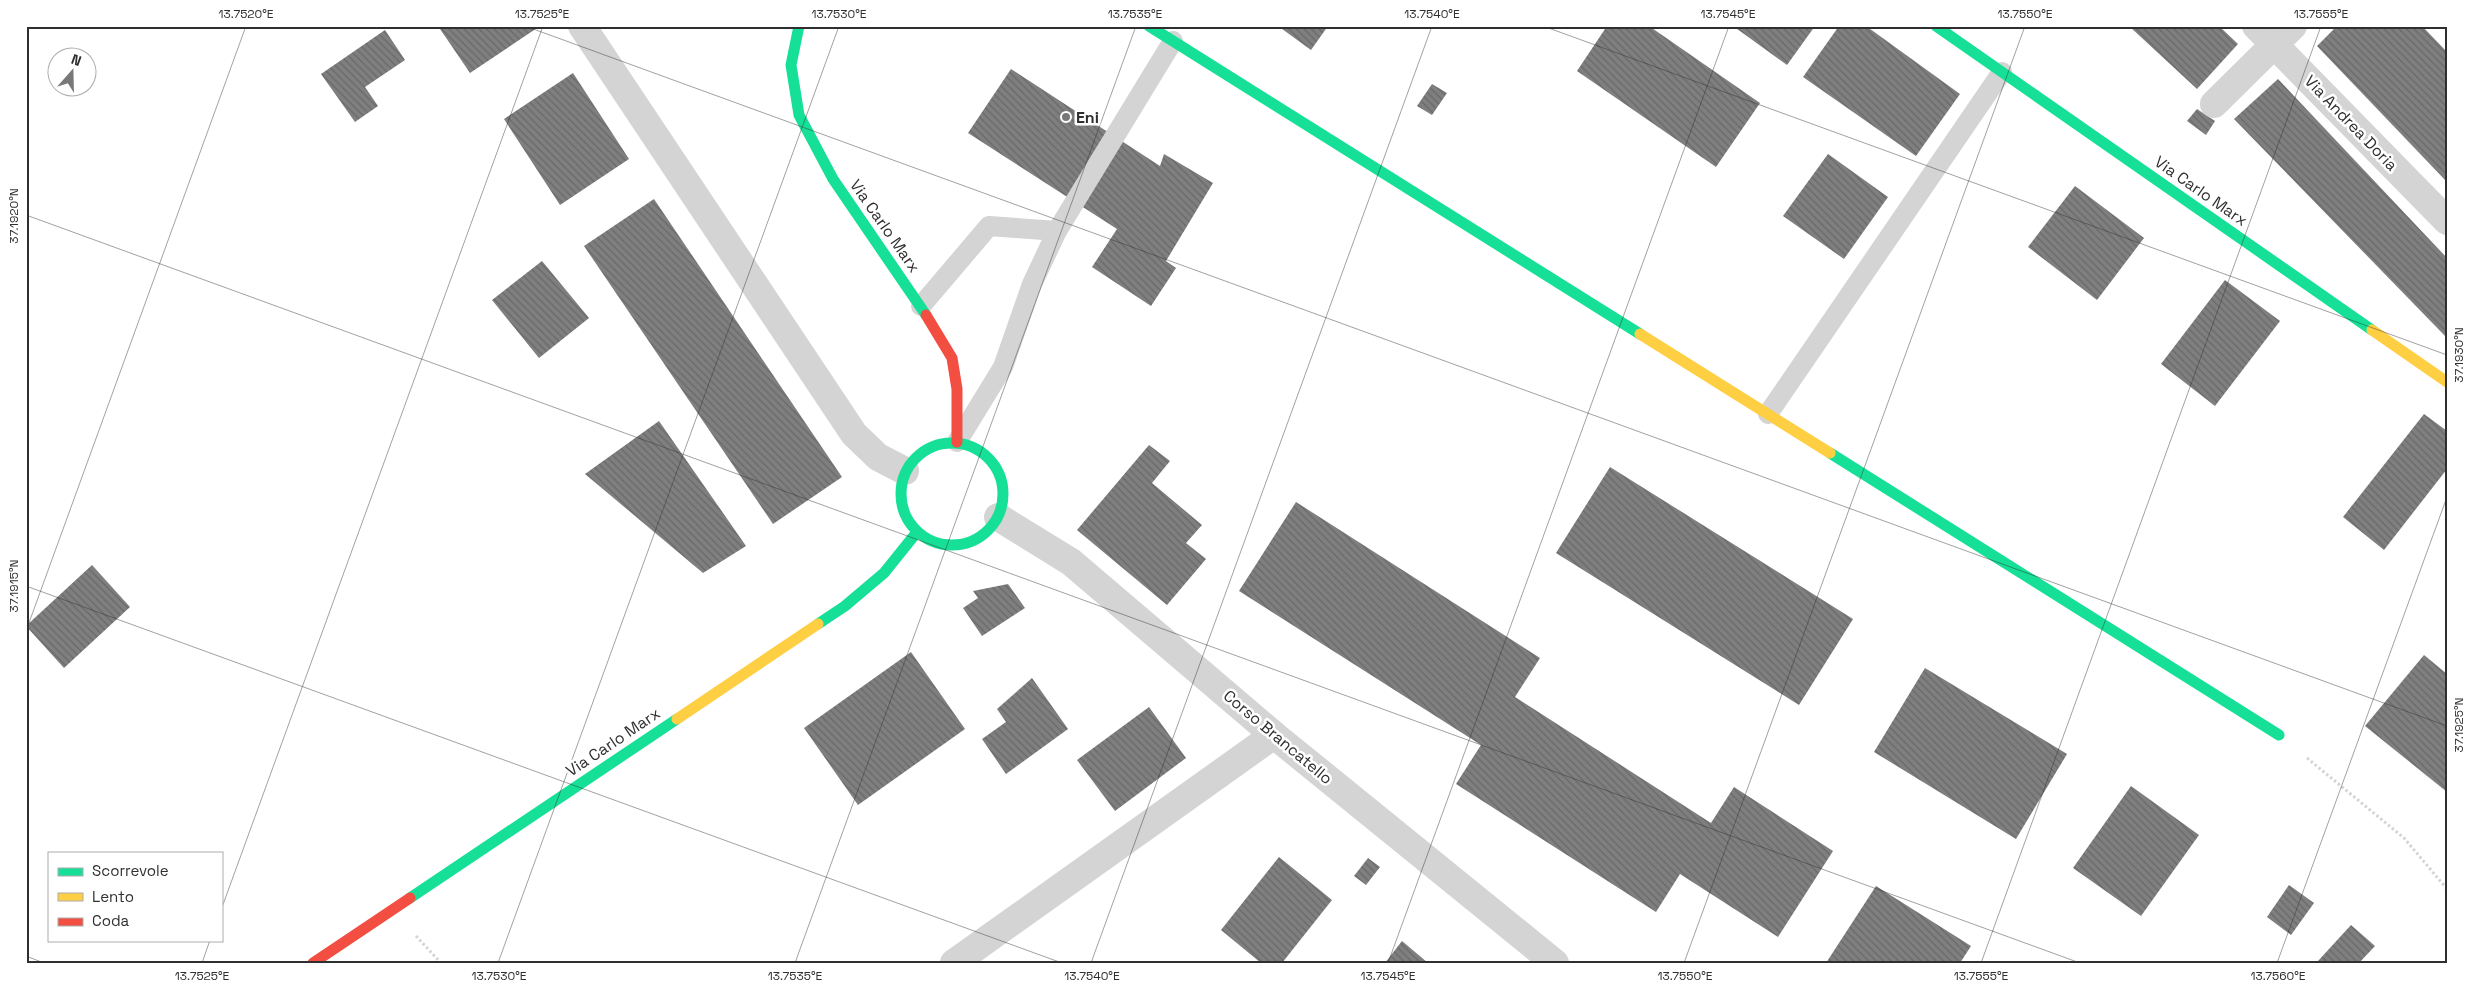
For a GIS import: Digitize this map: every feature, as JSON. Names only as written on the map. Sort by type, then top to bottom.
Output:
[{"type":"main road","name":"Via Carlo Marx","points":[[799,26],[791,65],[799,115],[833,179],[921,306],[952,358],[957,390],[956,442]]},
{"type":"main road","points":[[1149,26],[2279,735]]},
{"type":"main road","name":"Via Carlo Marx","points":[[1936,26],[2447,382]]},
{"type":"main road","points":[[956,442],[983,452],[997,469],[1004,489],[1003,503],[998,517],[983,534],[961,544],[946,545],[931,541],[917,532],[906,519],[901,503],[900,487],[905,471],[914,458],[926,449],[941,443],[956,442]]},
{"type":"main road","name":"Via Carlo Marx","points":[[313,963],[845,606],[884,573],[917,532]]},
{"type":"street","points":[[582,26],[854,434],[878,457],[905,471]]},
{"type":"street","points":[[2214,104],[2265,36],[2293,26]]},
{"type":"street","name":"Via Andrea Doria","points":[[2265,36],[2447,221]]},
{"type":"street","name":"Corso Brancatello","points":[[998,517],[1071,562],[1274,735],[1546,960]]},
{"type":"street","points":[[954,963],[1274,735]]},
{"type":"lane","points":[[956,442],[1003,367],[1032,284],[1057,231],[1174,42]]},
{"type":"lane","points":[[1768,414],[2002,72]]},
{"type":"lane","points":[[921,306],[989,226],[1057,231]]},
{"type":"path","points":[[2279,735],[2404,838],[2447,889]]},
{"type":"building","points":[[438,26],[540,26],[470,73]]},
{"type":"building","points":[[1278,26],[1328,26],[1311,50]]},
{"type":"building","points":[[1607,26],[1649,26],[1760,103],[1716,167],[1577,71]]},
{"type":"building","points":[[1733,26],[1815,26],[1787,65]]},
{"type":"building","points":[[1839,26],[1866,26],[1960,94],[1916,156],[1803,77]]},
{"type":"building","points":[[2129,26],[2219,26],[2238,44],[2197,89]]},
{"type":"building","points":[[2337,26],[2422,26],[2447,52],[2447,182],[2317,46]]},
{"type":"building","points":[[385,30],[405,60],[365,87],[378,106],[355,122],[321,74]]},
{"type":"building","points":[[1011,69],[1160,166],[1164,154],[1213,183],[1166,261],[1176,268],[1151,306],[1092,267],[1117,229],[968,133]]},
{"type":"building","points":[[573,73],[629,159],[560,205],[504,119]]},
{"type":"building","points":[[2278,79],[2447,258],[2447,338],[2234,119]]},
{"type":"building","points":[[1432,84],[1447,93],[1432,115],[1417,106]]},
{"type":"building","points":[[2197,109],[2215,121],[2206,135],[2187,121]]},
{"type":"building","points":[[1828,154],[1888,197],[1844,259],[1783,216]]},
{"type":"building","points":[[2075,186],[2144,238],[2097,300],[2028,247]]},
{"type":"building","points":[[654,199],[842,477],[773,524],[584,246]]},
{"type":"building","points":[[542,261],[589,318],[539,358],[492,300]]},
{"type":"building","points":[[2225,280],[2280,321],[2215,406],[2161,364]]},
{"type":"building","points":[[2424,414],[2447,431],[2447,469],[2384,550],[2343,517]]},
{"type":"building","points":[[659,421],[746,546],[703,573],[585,474]]},
{"type":"building","points":[[1149,445],[1170,461],[1152,483],[1202,525],[1186,543],[1206,559],[1167,605],[1077,530]]},
{"type":"building","points":[[1610,467],[1853,619],[1799,705],[1556,553]]},
{"type":"building","points":[[1296,502],[1540,658],[1515,697],[1711,823],[1734,787],[1833,851],[1778,937],[1680,874],[1656,912],[1456,784],[1481,745],[1239,591]]},
{"type":"building","points":[[92,565],[130,607],[64,668],[26,626]]},
{"type":"building","points":[[1008,584],[1025,608],[982,636],[963,608],[978,598],[973,591]]},
{"type":"building","points":[[911,652],[965,729],[858,805],[804,728]]},
{"type":"building","points":[[2424,655],[2447,674],[2447,792],[2365,726]]},
{"type":"building","points":[[1925,668],[2067,754],[2016,839],[1874,752]]},
{"type":"building","points":[[1032,678],[1068,729],[1006,774],[982,739],[1006,722],[997,709]]},
{"type":"building","points":[[1149,707],[1186,758],[1115,811],[1077,760]]},
{"type":"building","points":[[2131,786],[2199,835],[2141,916],[2073,868]]},
{"type":"building","points":[[1279,857],[1332,900],[1282,963],[1261,963],[1221,930]]},
{"type":"building","points":[[1368,858],[1380,867],[1366,885],[1354,876]]},
{"type":"building","points":[[2289,885],[2314,903],[2291,935],[2267,917]]},
{"type":"building","points":[[1876,886],[1971,946],[1960,963],[1826,963]]},
{"type":"building","points":[[2351,925],[2375,946],[2359,963],[2320,963],[2318,961]]},
{"type":"building","points":[[1402,941],[1428,963],[1385,963]]},
{"type":"traffic: fast","points":[[799,26],[791,65],[799,115],[833,179],[926,315]]},
{"type":"traffic: fast","points":[[1149,26],[1640,334]]},
{"type":"traffic: fast","points":[[1936,26],[2372,330]]},
{"type":"traffic: fast","points":[[952,443],[962,444],[981,451],[995,465],[1002,484],[1003,494],[1002,504],[995,523],[981,537],[962,544],[952,545],[942,544],[923,537],[909,523],[902,504],[901,494],[902,484],[909,465],[923,451],[942,444],[952,443]]},
{"type":"traffic: fast","points":[[1830,453],[2279,735]]},
{"type":"traffic: fast","points":[[818,624],[845,606],[884,573],[917,532]]},
{"type":"traffic: fast","points":[[410,898],[677,719]]},
{"type":"traffic: slow","points":[[2372,330],[2447,382]]},
{"type":"traffic: slow","points":[[1640,334],[1830,453]]},
{"type":"traffic: slow","points":[[677,719],[818,624]]},
{"type":"traffic: jam","points":[[926,315],[952,358],[957,389],[957,442]]},
{"type":"traffic: jam","points":[[313,963],[410,898]]},
{"type":"place","name":"Eni","points":[[1066,117]]}]
